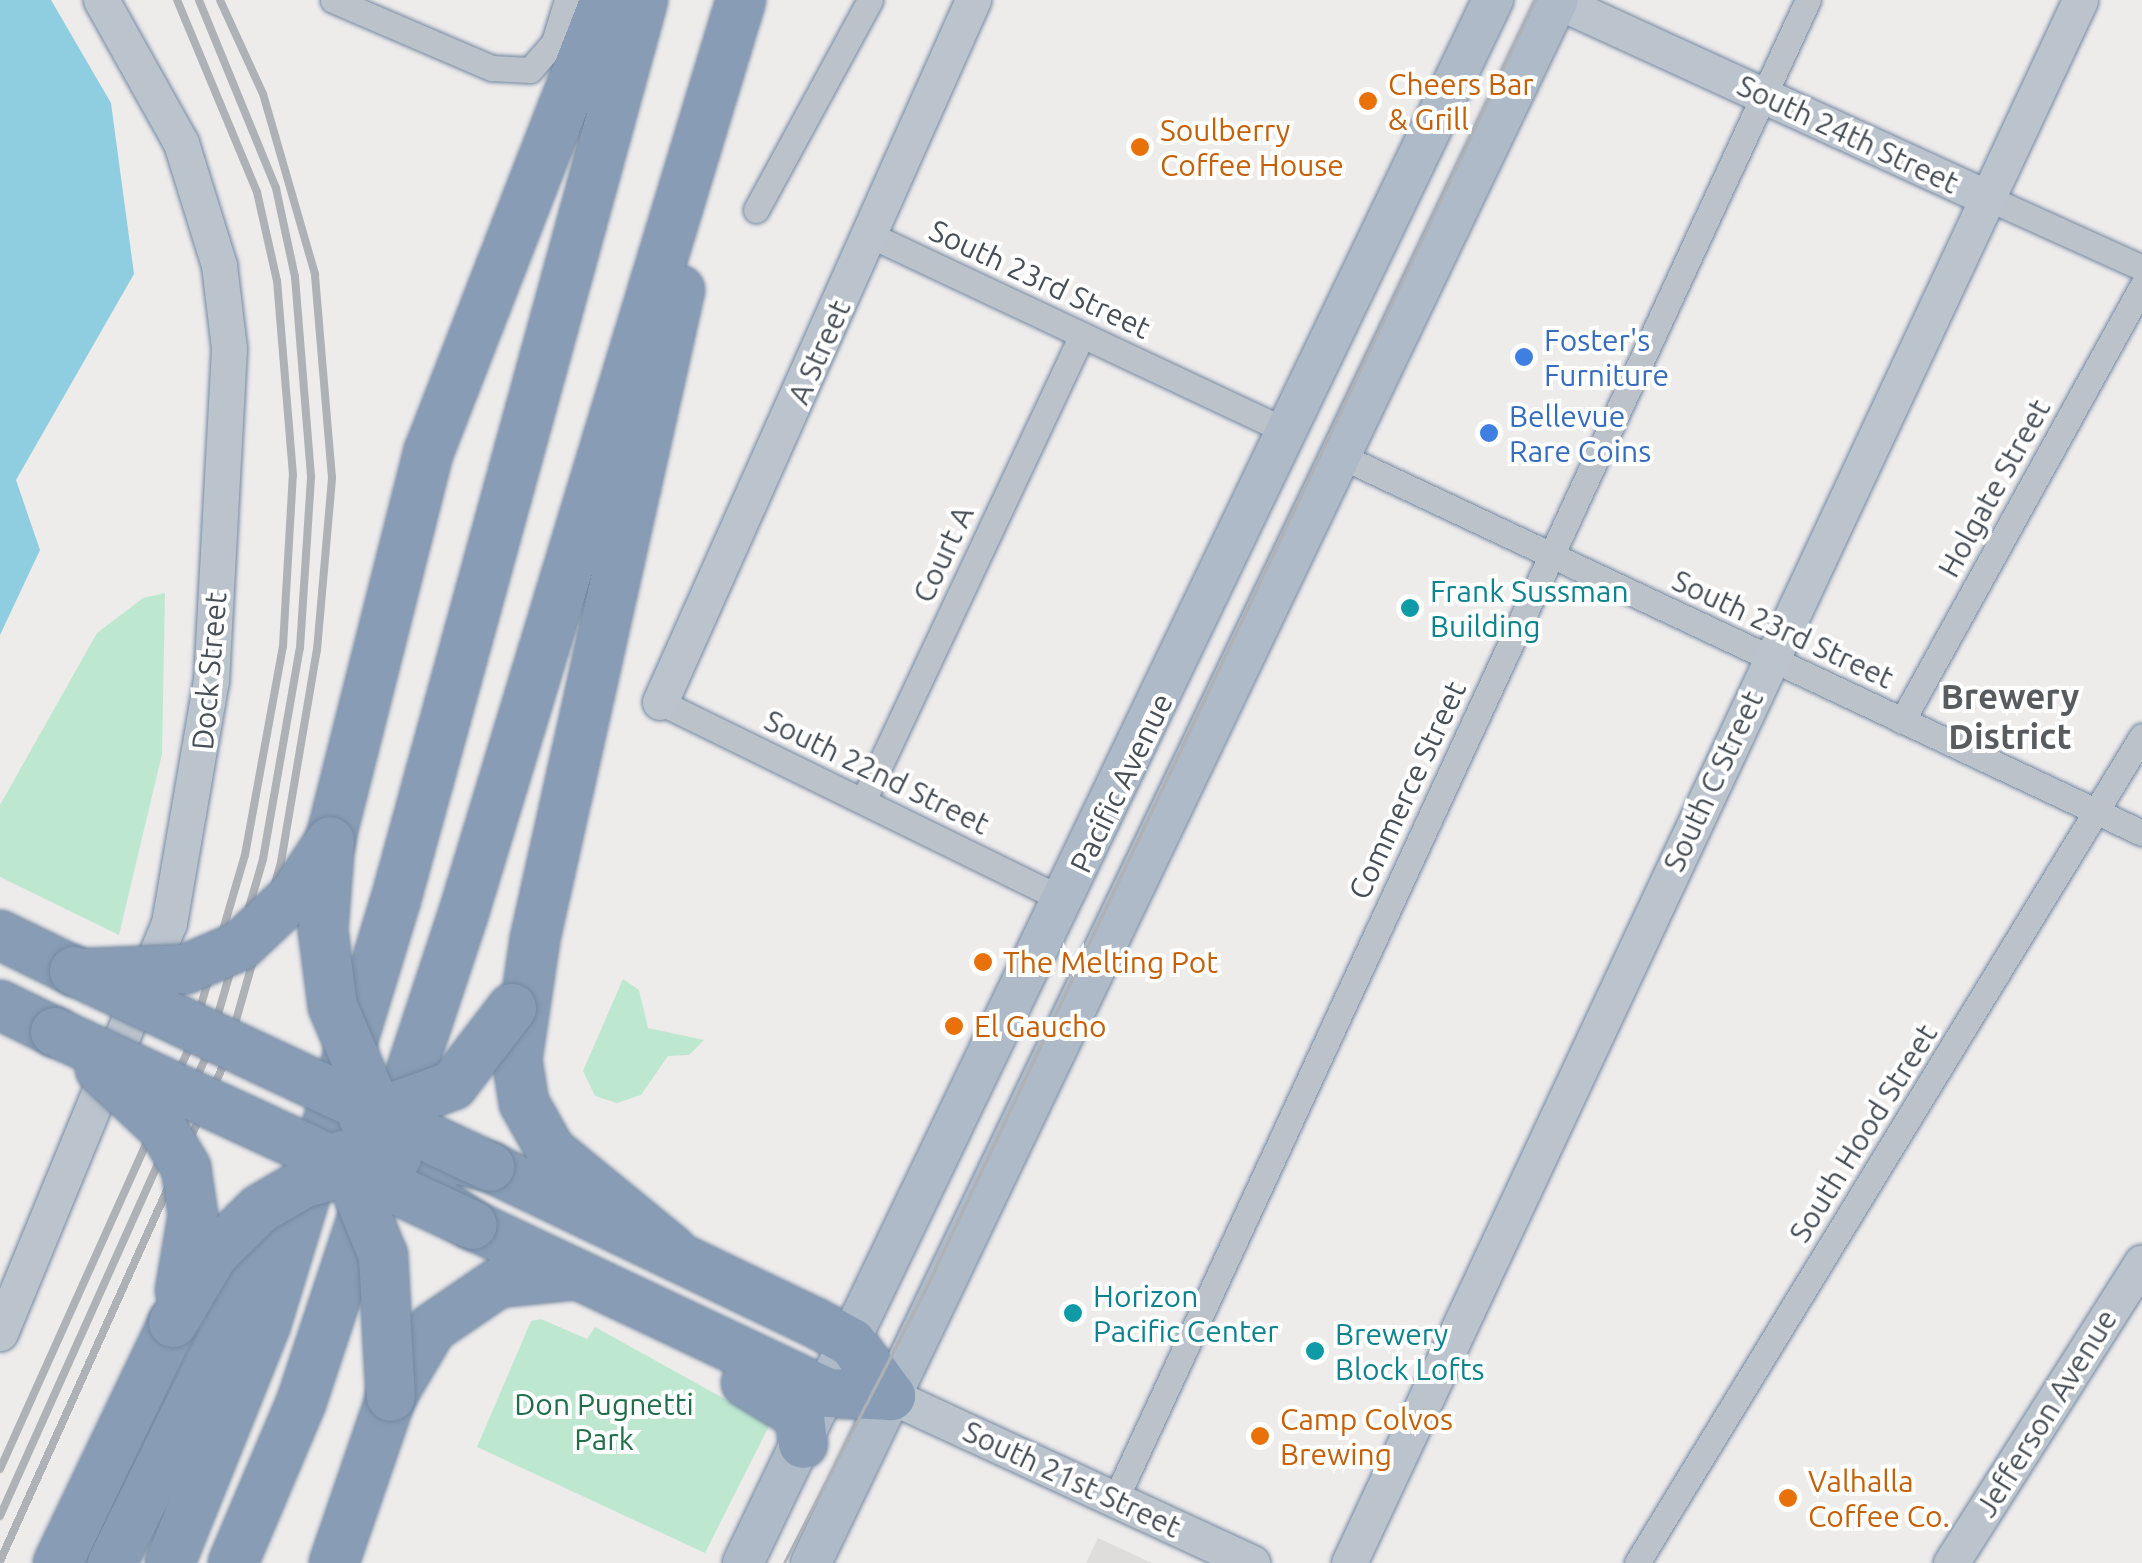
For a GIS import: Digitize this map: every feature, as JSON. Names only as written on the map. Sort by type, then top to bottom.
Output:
[{"type":"highway","points":[[472,1225],[428,1194],[386,1137],[328,979],[330,841],[429,450],[605,0]]},
{"type":"highway","points":[[170,1563],[266,1324],[483,581],[642,0]]},
{"type":"highway","points":[[672,1250],[550,1151],[517,1076],[517,1010],[639,486],[741,0]]},
{"type":"highway","points":[[233,1563],[326,1328],[463,915],[594,474],[728,51]]},
{"type":"highway","points":[[74,972],[164,972],[215,958],[273,919],[330,841]]},
{"type":"highway","points":[[0,935],[260,1061],[386,1137]]},
{"type":"highway","points":[[0,1005],[828,1394]]},
{"type":"highway","points":[[64,1551],[173,1323],[237,1228],[281,1195],[350,1168],[453,1085],[517,1010]]},
{"type":"highway","points":[[54,1032],[145,1108],[186,1168],[194,1215],[173,1323]]},
{"type":"highway","points":[[112,1563],[296,1189],[349,1044]]},
{"type":"highway","points":[[260,1061],[321,1122],[350,1168],[389,1284],[391,1398]]},
{"type":"highway","points":[[235,1116],[321,1122],[490,1167],[672,1250],[852,1343]]},
{"type":"highway","points":[[334,1563],[391,1398],[444,1315],[522,1275],[597,1284],[710,1364],[782,1402],[800,1416],[803,1444]]},
{"type":"highway","name":"South 21st Street","points":[[852,1343],[892,1396]]},
{"type":"highway","name":"South 21st Street","points":[[828,1394],[892,1396]]},
{"type":"main road","name":"Pacific Avenue","points":[[743,1563],[1066,900],[1493,0]]},
{"type":"main road","name":"Pacific Avenue","points":[[811,1563],[1342,457],[1556,0]]},
{"type":"street","name":"Dock Street","points":[[0,1333],[169,923],[211,681],[229,348],[204,200],[147,76],[101,0]]},
{"type":"street","points":[[334,0],[492,68],[530,70],[554,42],[568,0]]},
{"type":"street","points":[[756,210],[870,0]]},
{"type":"street","name":"A Street","points":[[660,702],[872,236],[973,0]]},
{"type":"street","name":"South 24th Street","points":[[1556,0],[2142,268]]},
{"type":"street","name":"Commerce Street","points":[[1116,1498],[1808,0]]},
{"type":"street","name":"South C Street","points":[[1350,1563],[2080,0]]},
{"type":"street","name":"South 23rd Street","points":[[872,236],[1289,432]]},
{"type":"street","name":"Holgate Street","points":[[1902,721],[2142,286]]},
{"type":"street","name":"Court A","points":[[863,801],[1082,335]]},
{"type":"street","name":"South 23rd Street","points":[[1342,457],[2142,833]]},
{"type":"street","name":"South 22nd Street","points":[[660,702],[1066,900]]},
{"type":"street","name":"South Hood Street","points":[[1637,1563],[2100,813],[2142,736]]},
{"type":"street","name":"Jefferson Avenue","points":[[1951,1563],[2142,1262]]},
{"type":"street","name":"South 21st Street","points":[[892,1396],[1252,1563]]},
{"type":"shaded area","points":[[1098,1538],[1152,1563],[1086,1563]]},
{"type":"green space","points":[[165,593],[162,754],[119,935],[0,877],[0,805],[97,633],[143,598]]},
{"type":"green space","points":[[623,979],[639,990],[648,1028],[704,1040],[689,1055],[668,1056],[641,1095],[617,1103],[595,1096],[583,1071]]},
{"type":"green space","name":"Don Pugnetti Park","points":[[541,1319],[587,1339],[595,1327],[770,1424],[705,1553],[477,1447],[531,1321]]},
{"type":"water","points":[[0,0],[51,0],[111,103],[134,274],[16,480],[40,550],[0,635]]},
{"type":"tram line","points":[[784,1563],[924,1292],[1535,0]]},
{"type":"railway","points":[[0,1469],[187,1053],[245,855],[283,646],[293,475],[277,281],[257,192],[177,0]]},
{"type":"railway","points":[[0,1516],[205,1059],[263,859],[300,648],[311,476],[295,277],[276,188],[199,0]]},
{"type":"railway","points":[[0,1561],[223,1066],[281,862],[317,650],[332,478],[315,274],[263,94],[220,0]]},
{"type":"place","name":"Cheers Bar & Grill","points":[[1368,101]]},
{"type":"place","name":"Soulberry Coffee House","points":[[1140,147]]},
{"type":"place","name":"Foster's Furniture","points":[[1524,357]]},
{"type":"place","name":"Bellevue Rare Coins","points":[[1489,433]]},
{"type":"place","name":"Frank Sussman Building","points":[[1410,608]]},
{"type":"place","name":"The Melting Pot","points":[[983,962]]},
{"type":"place","name":"El Gaucho","points":[[954,1026]]},
{"type":"place","name":"Horizon Pacific Center","points":[[1073,1313]]},
{"type":"place","name":"Brewery Block Lofts","points":[[1315,1351]]},
{"type":"place","name":"Camp Colvos Brewing","points":[[1260,1436]]},
{"type":"place","name":"Valhalla Coffee Co.","points":[[1788,1498]]},
{"type":"district","name":"Brewery District","points":[[2010,716]]}]
